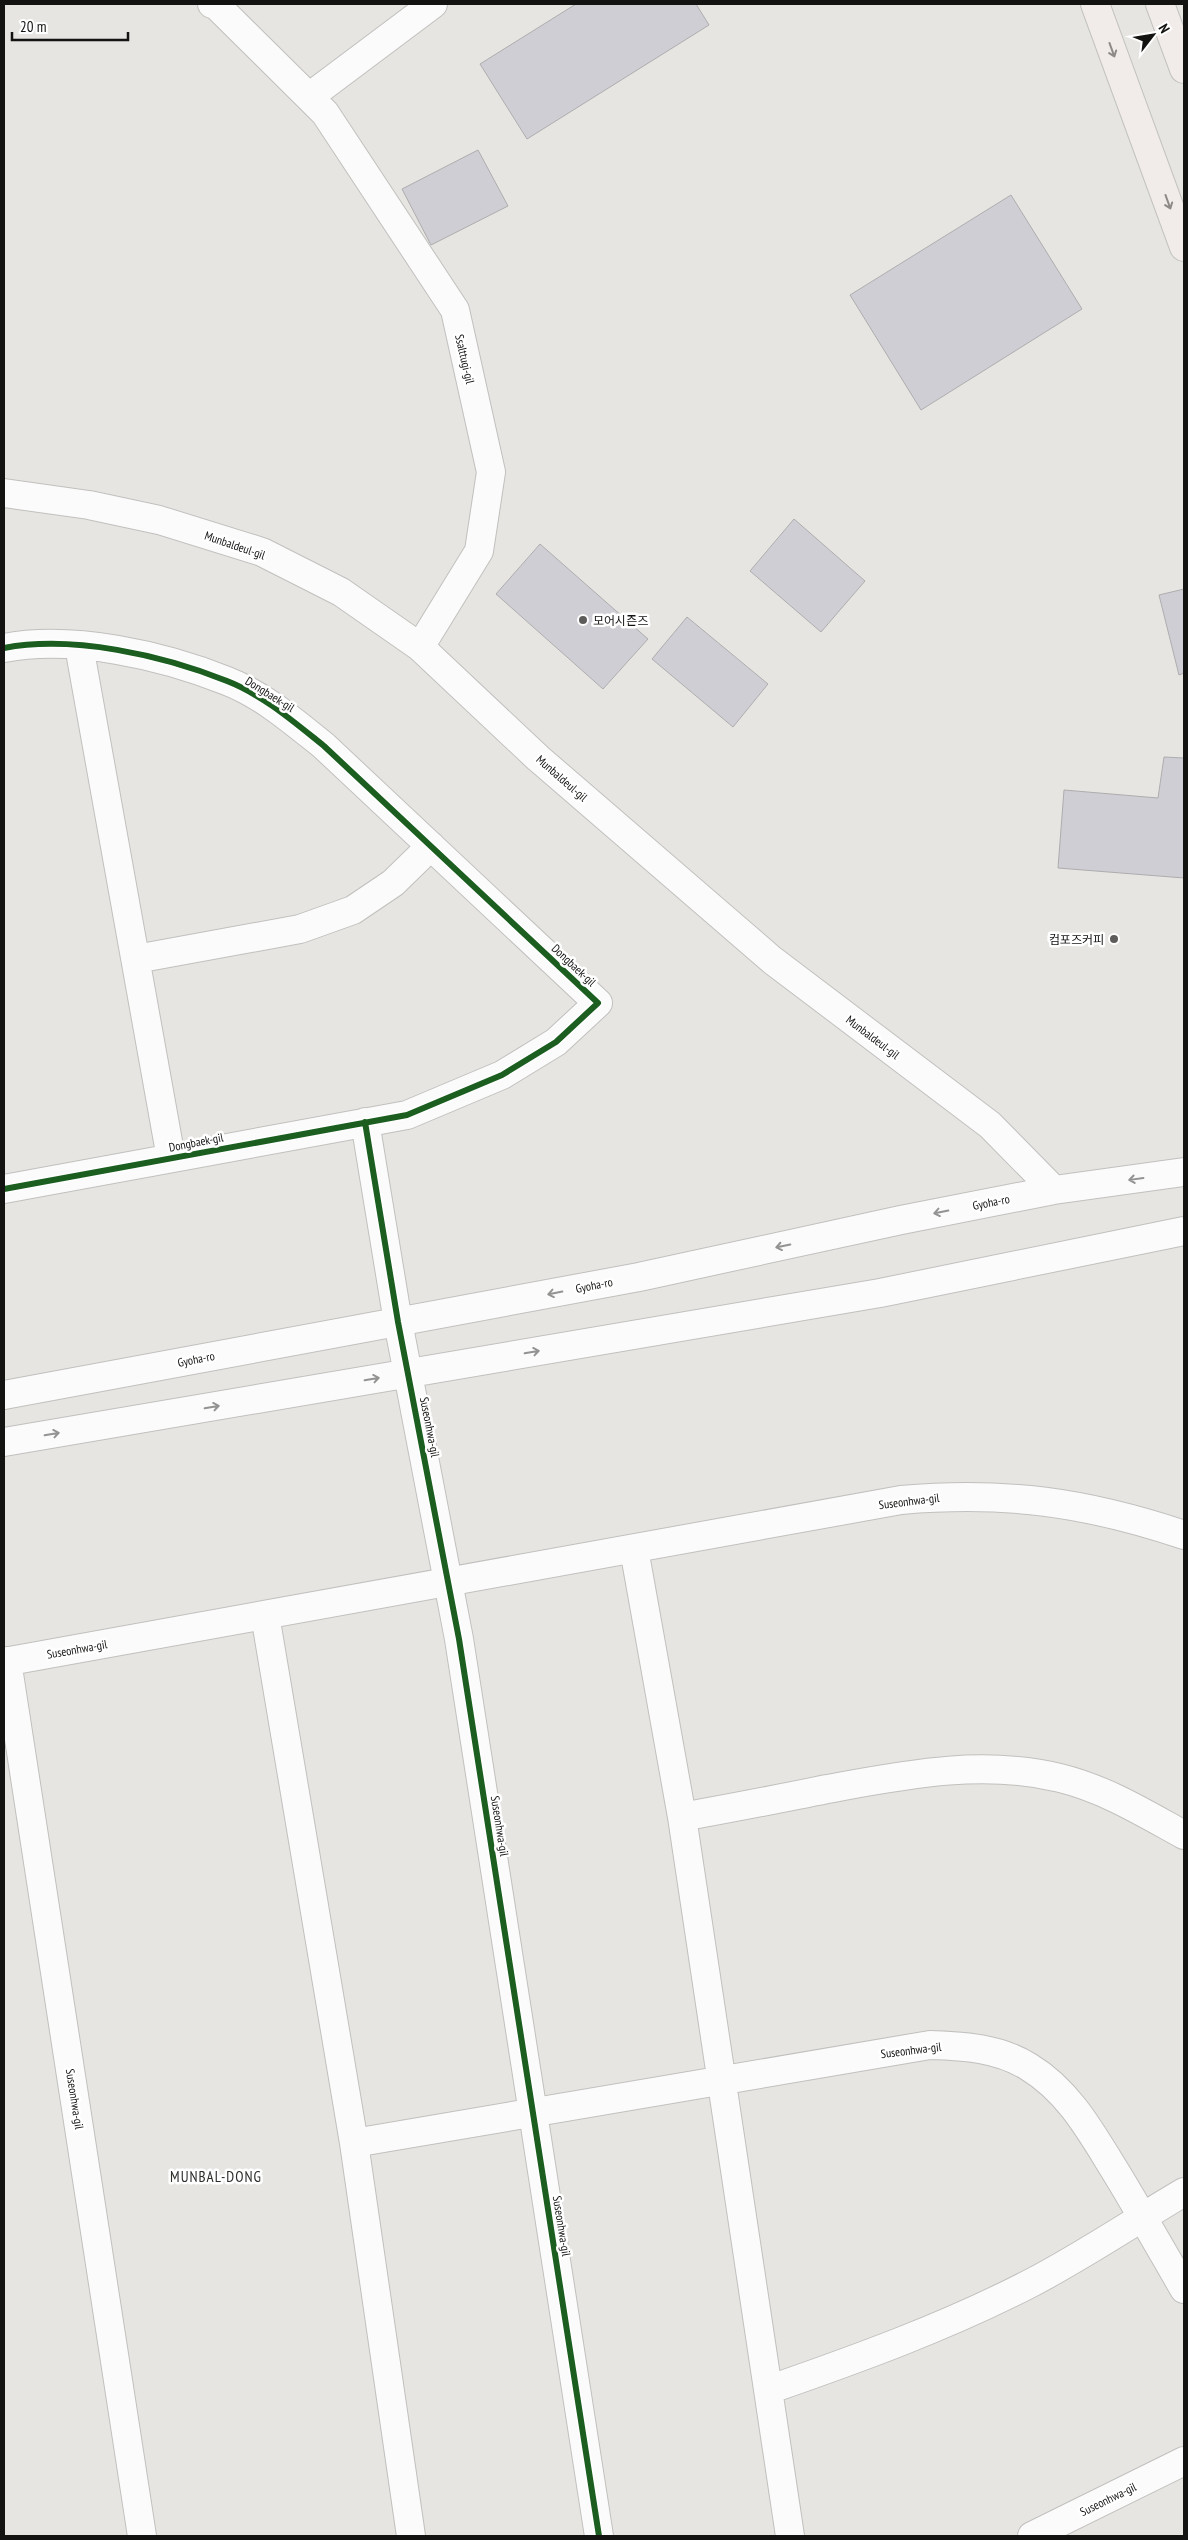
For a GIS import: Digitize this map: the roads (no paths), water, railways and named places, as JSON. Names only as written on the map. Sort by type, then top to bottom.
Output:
[{"type":"main road","points":[[1095,4],[1184,247]]},
{"type":"main road","points":[[1160,4],[1184,69]]},
{"type":"street","name":"Ssalttugi-gil","points":[[212,4],[215,4],[325,113],[455,310],[491,472],[479,551],[420,647]]},
{"type":"street","points":[[309,97],[433,4]]},
{"type":"street","name":"Munbaldeul-gil","points":[[4,493],[89,505],[159,520],[262,552],[341,592],[420,647],[538,758],[765,954],[990,1125],[1054,1190]]},
{"type":"street","name":"Dongbaek-gil","points":[[4,648],[28,644],[80,646],[149,656],[228,681],[276,708],[324,746],[598,1003],[556,1042],[502,1075],[407,1114],[4,1189]]},
{"type":"street","name":"Dongbaek-gil","points":[[80,646],[171,1158]]},
{"type":"street","points":[[136,960],[300,929],[352,910],[393,883],[431,846]]},
{"type":"street","name":"Suseonhwa-gil","points":[[365,1122],[398,1322],[448,1582],[599,2536]]},
{"type":"street","name":"Gyoha-ro","points":[[4,1395],[639,1277],[901,1220],[1054,1190],[1184,1172]]},
{"type":"street","points":[[4,1442],[880,1293],[1184,1231]]},
{"type":"street","name":"Suseonhwa-gil","points":[[142,2536],[5,1661],[901,1500],[954,1496],[1019,1497],[1078,1506],[1148,1523],[1184,1535]]},
{"type":"street","points":[[634,1549],[682,1817],[790,2536]]},
{"type":"street","points":[[265,1615],[354,2143],[411,2536]]},
{"type":"street","points":[[682,1817],[904,1774],[953,1769],[1003,1770],[1060,1778],[1102,1792],[1184,1834]]},
{"type":"street","name":"Suseonhwa-gil","points":[[354,2143],[930,2045],[968,2046],[1000,2054],[1028,2066],[1053,2083],[1081,2115],[1184,2289]]},
{"type":"street","points":[[768,2390],[868,2355],[959,2318],[1032,2282],[1184,2192]]},
{"type":"street","name":"Suseonhwa-gil","points":[[1032,2536],[1184,2461]]},
{"type":"place","name":"모어시즌즈","points":[[583,620]]},
{"type":"place","name":"컴포즈커피","points":[[1114,939]]},
{"type":"district","name":"MUNBAL-DONG","points":[[216,2176]]}]
